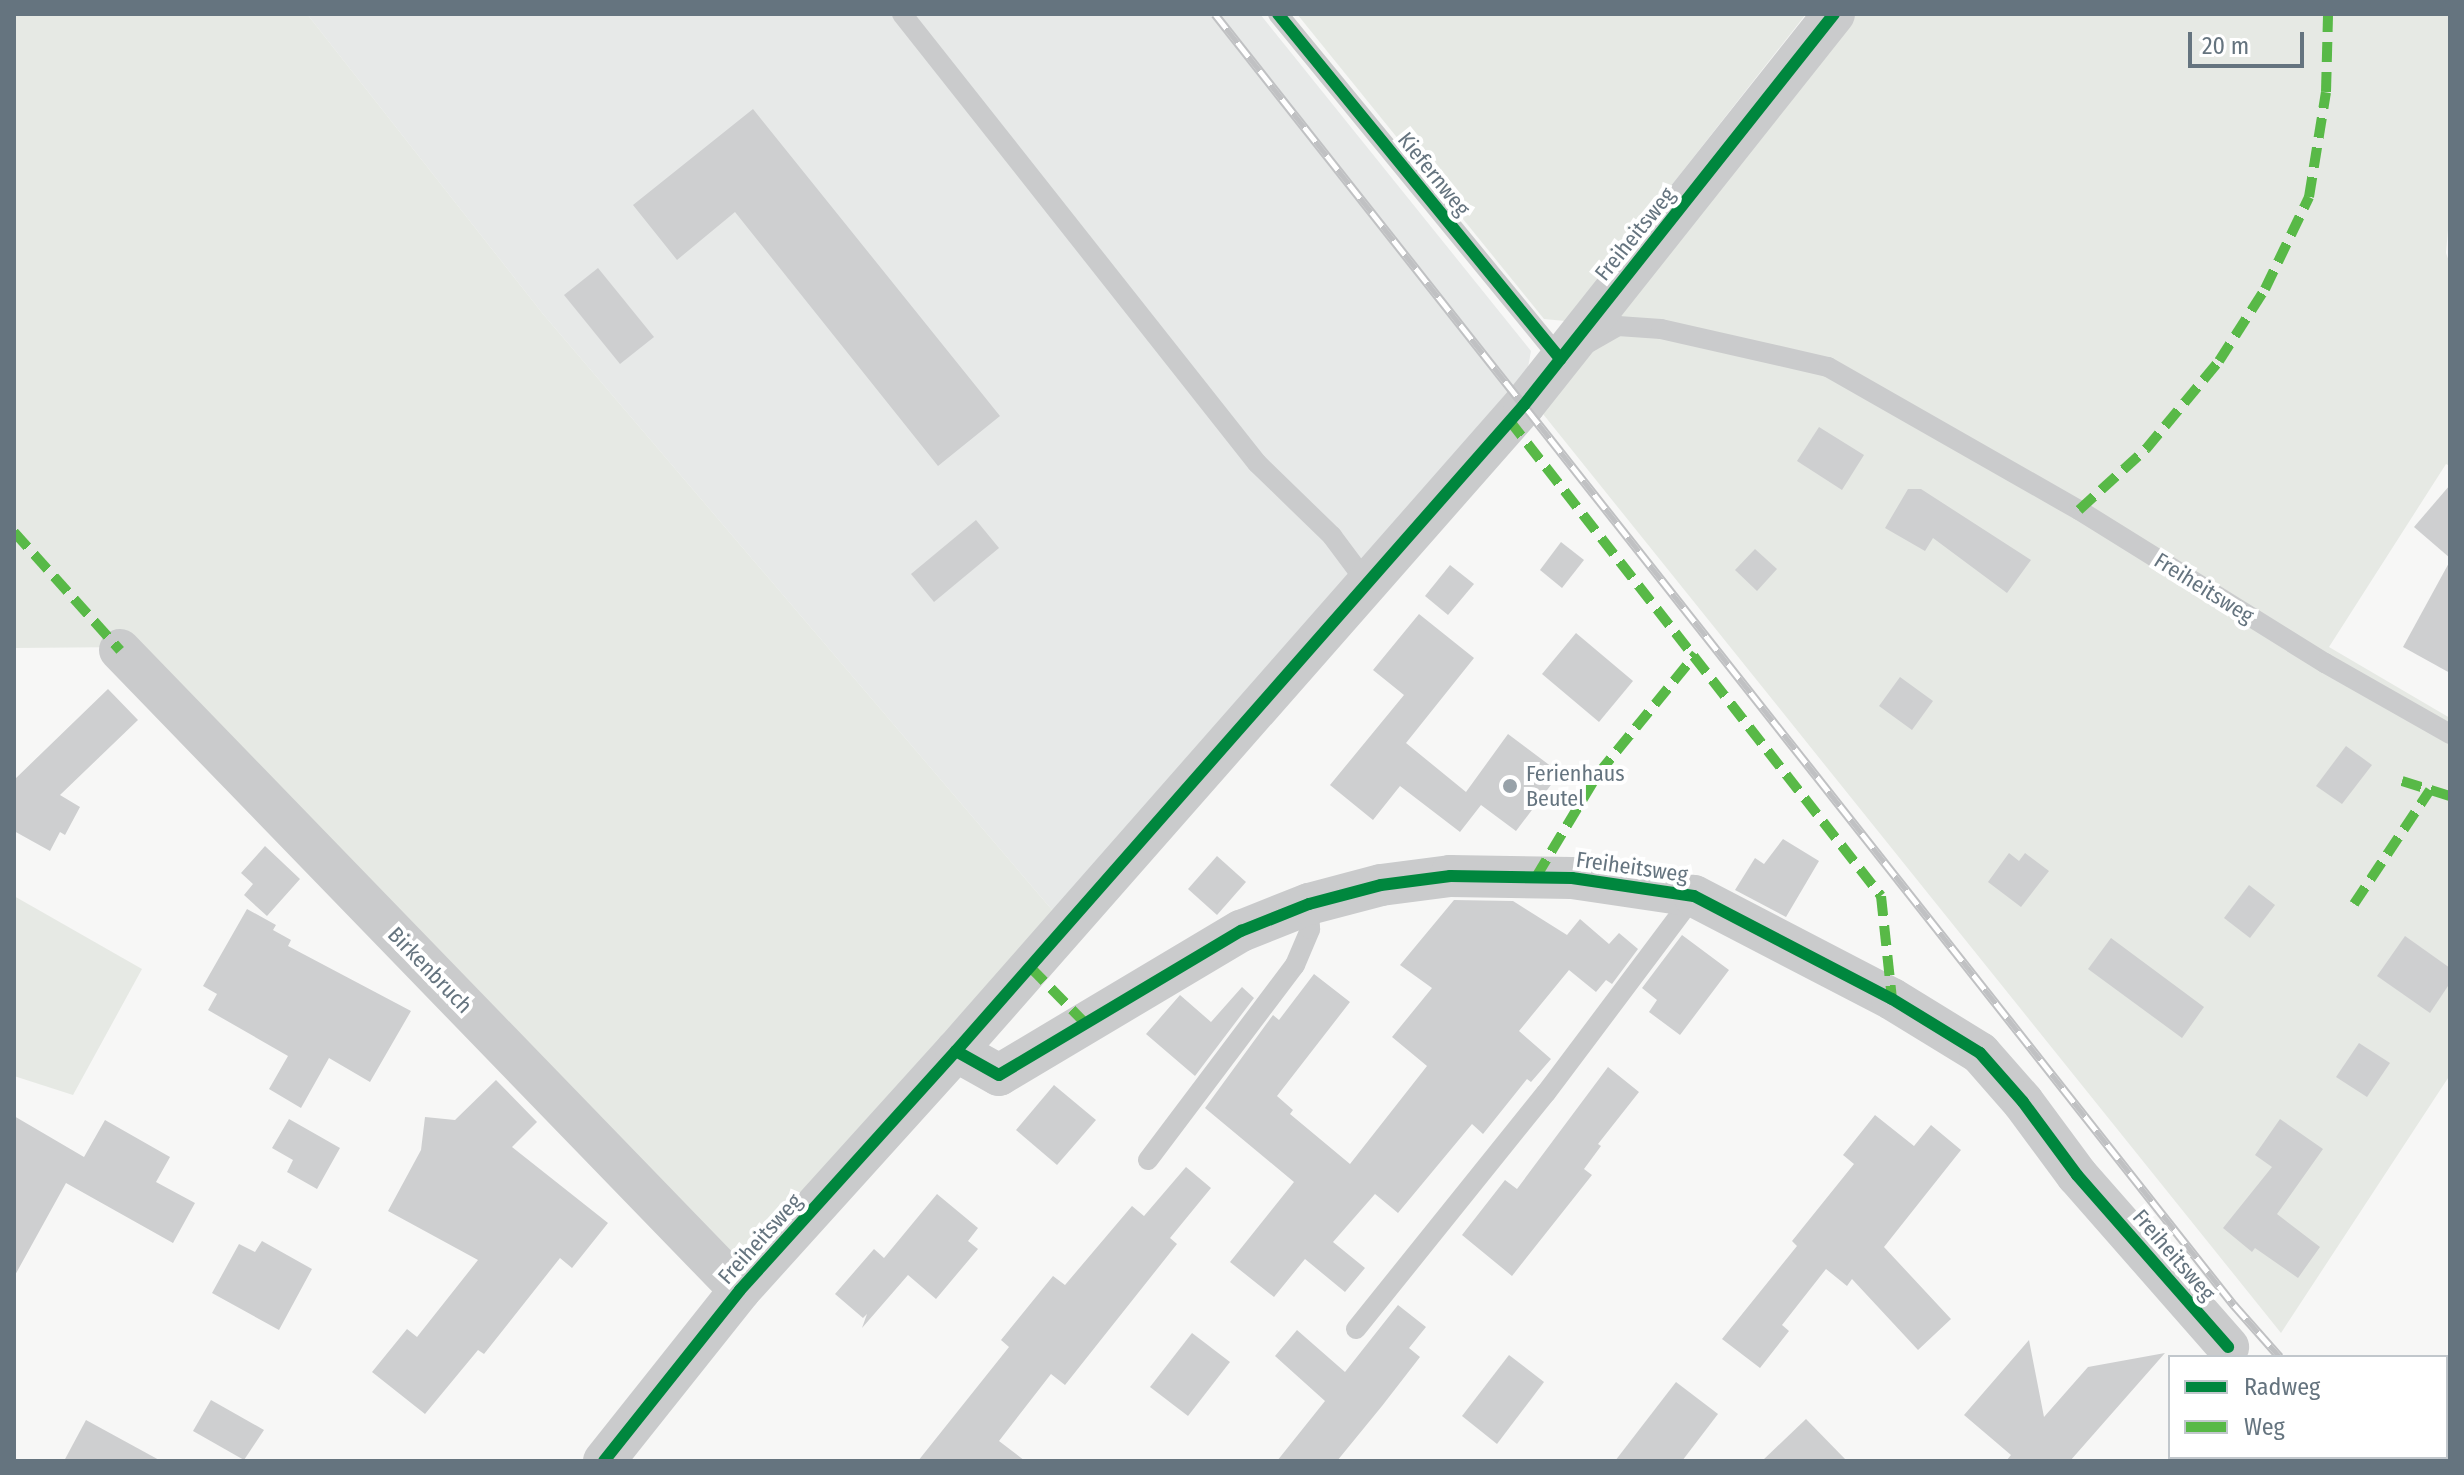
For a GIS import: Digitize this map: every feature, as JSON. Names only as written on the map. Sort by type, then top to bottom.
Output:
[{"type":"street","name":"Freiheitsweg","points":[[604,1461],[740,1290],[956,1051],[1524,405],[1834,14]]},
{"type":"street","name":"Birkenbruch","points":[[120,650],[740,1290]]},
{"type":"street","name":"Freiheitsweg","points":[[956,1051],[999,1075],[1241,931],[1309,904],[1381,885],[1450,876],[1572,878],[1694,896],[1865,984],[1980,1053],[2023,1102],[2077,1175],[2228,1347]]},
{"type":"lane","points":[[902,14],[1257,463],[1332,536],[1367,583]]},
{"type":"lane","name":"Kiefernweg","points":[[1278,14],[1560,359]]},
{"type":"lane","name":"Freiheitsweg","points":[[1560,359],[1618,326],[1661,329],[1828,367],[2079,510],[2325,663],[2450,734]]},
{"type":"lane","points":[[1356,1329],[1546,1093],[1694,896]]},
{"type":"lane","points":[[1148,1160],[1295,965],[1310,929],[1309,904]]},
{"type":"shaded area","points":[[14,14],[307,14],[543,314],[1053,911],[737,1268],[131,647],[14,648]]},
{"type":"shaded area","points":[[307,14],[1260,14],[1531,351],[1527,373],[1053,911],[543,314]]},
{"type":"shaded area","points":[[1297,14],[1806,14],[1565,321],[1544,319]]},
{"type":"shaded area","points":[[1854,14],[2450,14],[2450,207],[2446,253],[2450,264],[2450,466],[2446,464],[2329,647],[2450,718],[2450,1075],[2281,1333],[1539,409]]},
{"type":"shaded area","points":[[14,896],[142,969],[73,1095],[14,1076]]},
{"type":"building","points":[[753,109],[1000,416],[938,466],[735,212],[677,260],[633,205]]},
{"type":"building","points":[[598,268],[654,337],[620,364],[564,295]]},
{"type":"building","points":[[1819,427],[1864,455],[1842,490],[1797,461]]},
{"type":"building","points":[[2450,485],[2450,558],[2414,527]]},
{"type":"building","points":[[1908,489],[1921,489],[2031,560],[2007,593],[1933,538],[1925,551],[1885,528]]},
{"type":"building","points":[[976,520],[999,548],[934,602],[911,574]]},
{"type":"building","points":[[1561,542],[1584,560],[1562,588],[1540,570]]},
{"type":"building","points":[[1755,549],[1777,569],[1757,591],[1735,570]]},
{"type":"building","points":[[2450,561],[2450,673],[2403,647]]},
{"type":"building","points":[[1450,565],[1474,584],[1448,615],[1425,596]]},
{"type":"building","points":[[1419,614],[1474,658],[1406,743],[1466,792],[1508,734],[1560,773],[1516,831],[1481,805],[1460,832],[1400,786],[1373,820],[1330,785],[1404,695],[1373,670]]},
{"type":"building","points":[[1576,633],[1633,681],[1599,722],[1542,674]]},
{"type":"building","points":[[1900,677],[1933,701],[1912,730],[1879,706]]},
{"type":"building","points":[[108,689],[138,720],[60,795],[80,807],[65,835],[60,832],[50,851],[14,831],[14,780]]},
{"type":"building","points":[[2346,746],[2372,765],[2342,804],[2316,786]]},
{"type":"building","points":[[1783,839],[1819,861],[1786,917],[1735,890],[1755,858],[1764,864]]},
{"type":"building","points":[[265,846],[300,879],[267,916],[244,895],[253,884],[241,873]]},
{"type":"building","points":[[2009,853],[2019,861],[2025,853],[2049,871],[2021,907],[1988,882]]},
{"type":"building","points":[[1217,856],[1246,882],[1217,915],[1188,889]]},
{"type":"building","points":[[2249,885],[2275,905],[2250,938],[2224,918]]},
{"type":"building","points":[[1454,900],[1513,901],[1567,935],[1580,919],[1609,944],[1619,933],[1638,949],[1612,984],[1606,980],[1596,992],[1569,970],[1519,1031],[1551,1059],[1531,1082],[1527,1079],[1483,1134],[1472,1124],[1398,1213],[1375,1194],[1333,1242],[1365,1268],[1345,1292],[1305,1259],[1274,1297],[1230,1262],[1294,1182],[1205,1108],[1273,1015],[1279,1020],[1314,974],[1350,1002],[1277,1096],[1293,1110],[1290,1114],[1350,1164],[1427,1066],[1392,1037],[1432,988],[1400,965]]},
{"type":"building","points":[[247,909],[276,925],[273,930],[291,940],[288,946],[411,1011],[370,1082],[329,1058],[301,1108],[269,1089],[288,1056],[208,1010],[217,994],[203,986]]},
{"type":"building","points":[[1682,935],[1729,970],[1680,1035],[1649,1012],[1657,1000],[1642,988]]},
{"type":"building","points":[[2405,936],[2450,968],[2450,983],[2430,1013],[2377,976]]},
{"type":"building","points":[[2111,938],[2204,1007],[2182,1038],[2088,969]]},
{"type":"building","points":[[1242,987],[1254,998],[1195,1076],[1146,1034],[1180,995],[1211,1022]]},
{"type":"building","points":[[2359,1043],[2390,1063],[2367,1097],[2336,1077]]},
{"type":"building","points":[[1608,1067],[1639,1092],[1598,1144],[1601,1146],[1584,1169],[1592,1175],[1512,1276],[1462,1235],[1505,1180],[1517,1189]]},
{"type":"building","points":[[496,1080],[537,1122],[512,1147],[608,1223],[572,1268],[560,1258],[484,1354],[478,1350],[425,1414],[372,1372],[407,1329],[417,1337],[478,1260],[388,1211],[421,1150],[425,1117],[455,1120]]},
{"type":"building","points":[[1054,1085],[1096,1120],[1057,1165],[1016,1130]]},
{"type":"building","points":[[1875,1115],[1914,1146],[1931,1125],[1961,1150],[1884,1247],[1951,1319],[1918,1350],[1852,1279],[1847,1286],[1826,1269],[1782,1325],[1789,1331],[1760,1368],[1722,1339],[1797,1246],[1792,1241],[1854,1164],[1843,1155]]},
{"type":"building","points":[[14,1116],[84,1157],[105,1120],[170,1157],[156,1182],[195,1203],[173,1243],[66,1183],[14,1277]]},
{"type":"building","points":[[289,1119],[340,1148],[317,1189],[287,1172],[293,1160],[272,1148]]},
{"type":"building","points":[[2280,1119],[2323,1149],[2277,1214],[2320,1247],[2298,1278],[2255,1248],[2252,1252],[2223,1228],[2272,1167],[2255,1155]]},
{"type":"building","points":[[1186,1167],[1211,1188],[1170,1238],[1177,1244],[1065,1385],[1051,1374],[999,1441],[1025,1461],[918,1461],[1009,1347],[1001,1340],[1053,1276],[1065,1285],[1132,1206],[1144,1216]]},
{"type":"building","points":[[937,1194],[978,1228],[968,1241],[978,1249],[936,1299],[908,1275],[862,1328],[867,1314],[863,1318],[835,1294],[874,1249],[884,1258]]},
{"type":"building","points":[[262,1241],[312,1269],[279,1330],[212,1293],[239,1244],[255,1252]]},
{"type":"building","points":[[1398,1305],[1426,1327],[1409,1348],[1420,1357],[1382,1406],[1337,1461],[1277,1461],[1325,1401],[1275,1356],[1297,1330],[1345,1372]]},
{"type":"building","points":[[1192,1333],[1230,1362],[1188,1416],[1150,1387]]},
{"type":"building","points":[[2029,1340],[2044,1417],[2088,1367],[2165,1353],[2070,1461],[2006,1461],[2011,1455],[1964,1415]]},
{"type":"building","points":[[1509,1355],[1544,1382],[1497,1444],[1462,1416]]},
{"type":"building","points":[[1676,1382],[1718,1414],[1682,1461],[1615,1461]]},
{"type":"building","points":[[211,1400],[264,1430],[244,1460],[193,1431]]},
{"type":"building","points":[[1806,1419],[1847,1461],[1762,1461]]},
{"type":"building","points":[[86,1420],[161,1461],[64,1461]]},
{"type":"railway","points":[[1215,14],[2234,1305],[2278,1355]]},
{"type":"marked path","points":[[2079,510],[2146,449],[2219,361],[2265,289],[2309,197],[2326,92],[2328,14]]},
{"type":"marked path","points":[[1509,420],[1881,896],[1892,999]]},
{"type":"marked path","points":[[14,532],[120,650]]},
{"type":"marked path","points":[[1536,877],[1598,774],[1696,654]]},
{"type":"marked path","points":[[2402,781],[2450,796]]},
{"type":"marked path","points":[[2354,904],[2430,790]]},
{"type":"marked path","points":[[1030,967],[1086,1024]]},
{"type":"cycle path","points":[[1278,14],[1560,359]]},
{"type":"cycle path","points":[[604,1461],[740,1290],[956,1051],[1524,405],[1834,14]]},
{"type":"cycle path","points":[[956,1051],[999,1075],[1241,931],[1309,904],[1381,885],[1450,876],[1572,878],[1694,896],[1892,999],[1980,1053],[2023,1102],[2077,1175],[2228,1347]]},
{"type":"place","name":"Ferienhaus Beutel","points":[[1510,786]]}]
